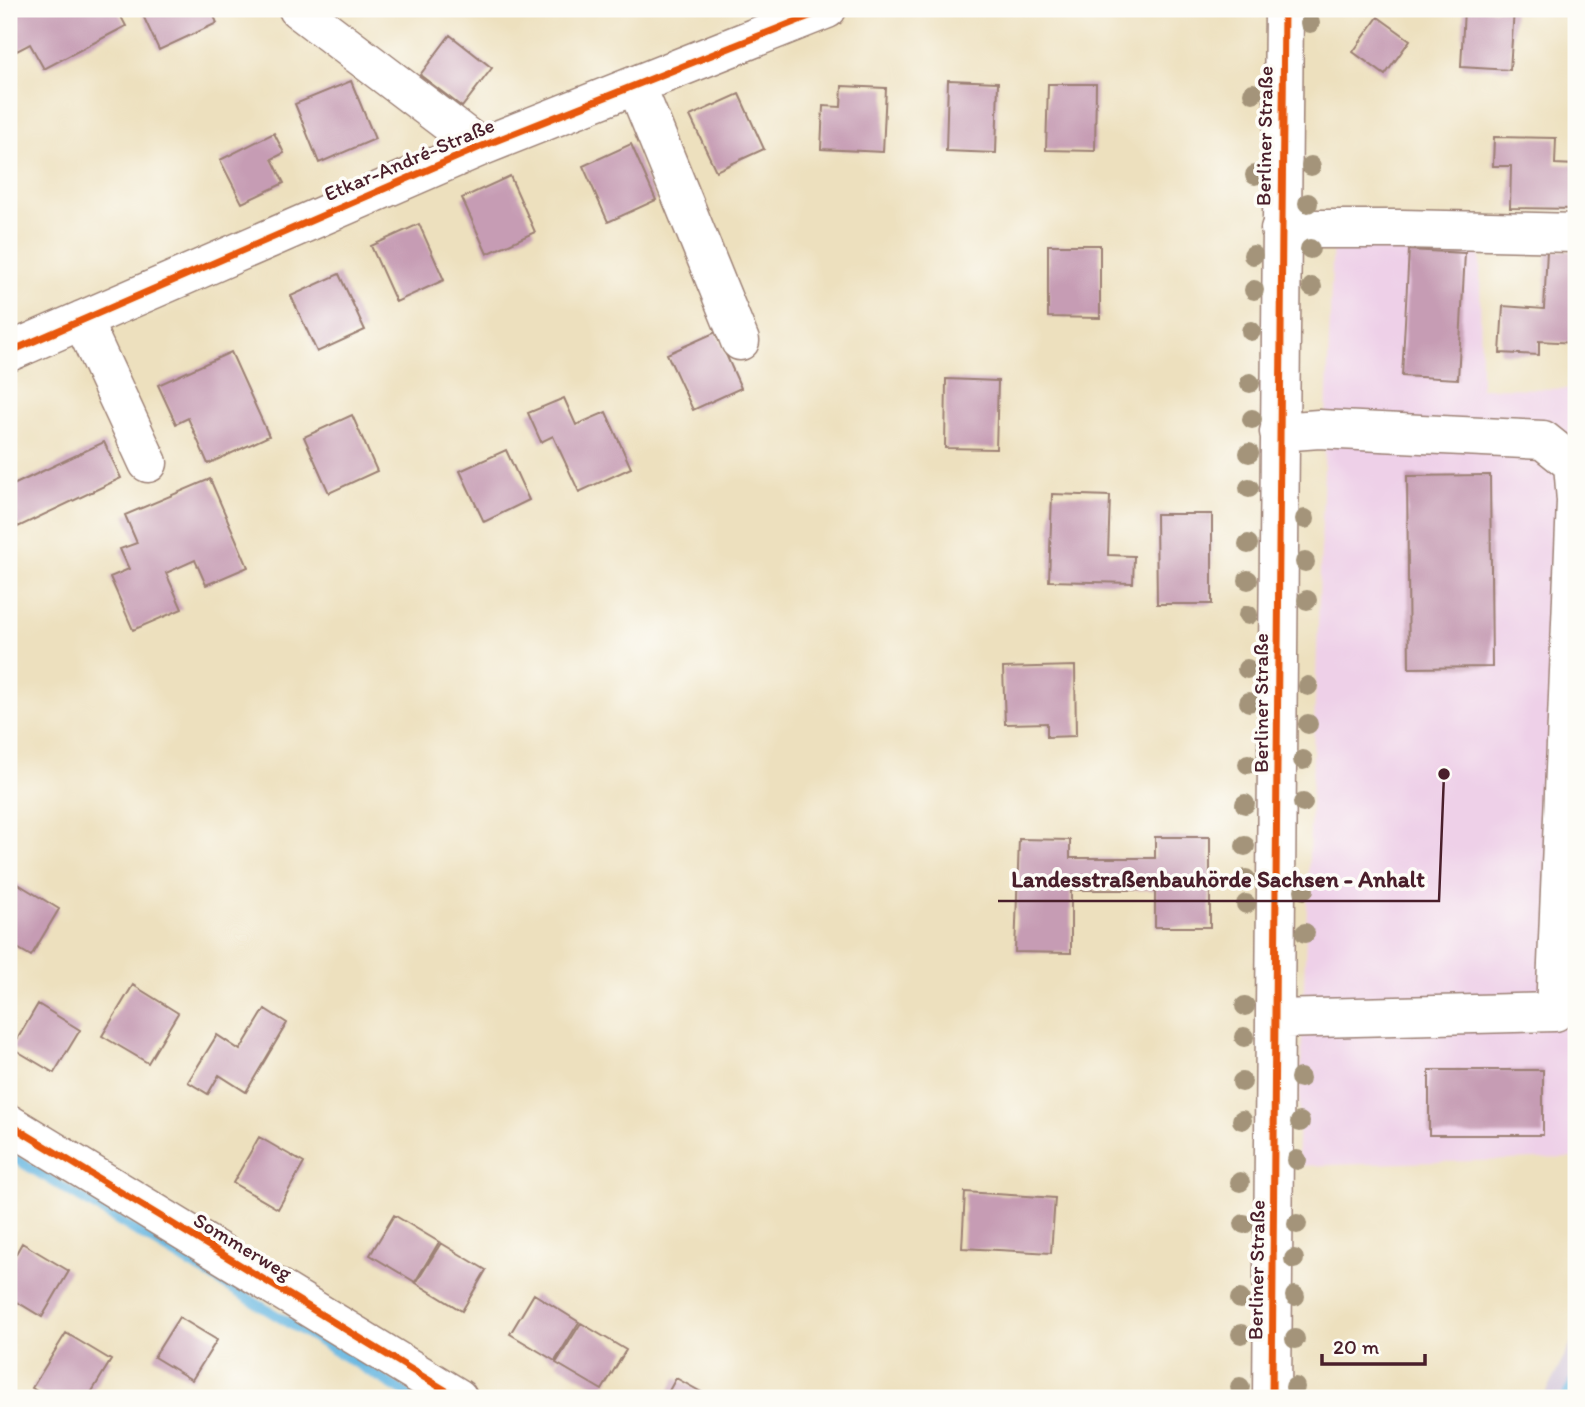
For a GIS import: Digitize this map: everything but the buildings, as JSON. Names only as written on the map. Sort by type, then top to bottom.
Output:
[{"type":"street","name":"Etkar-André-Straße","points":[[298,9],[480,147]]},
{"type":"street","name":"Etkar-André-Straße","points":[[9,352],[480,147],[827,9]]},
{"type":"street","name":"Berliner Straße","points":[[1272,1398],[1284,9]]},
{"type":"street","points":[[636,85],[740,341]]},
{"type":"street","points":[[1280,229],[1576,233]]},
{"type":"street","points":[[82,320],[148,463]]},
{"type":"street","points":[[1277,1020],[1555,1012],[1576,501],[1573,464],[1543,440],[1319,429],[1279,432]]},
{"type":"street","name":"Sommerweg","points":[[9,1124],[458,1398]]},
{"type":"shaded area","points":[[1333,237],[1480,245],[1481,388],[1576,389],[1576,1158],[1297,1166]]},
{"type":"shaded area","points":[[1576,1330],[1576,1398],[1543,1398],[1570,1346]]},
{"type":"waterway","points":[[9,1155],[414,1398]]},
{"type":"waterway","points":[[1566,1398],[1576,1378]]},
{"type":"cycle path","points":[[9,352],[480,147],[827,9]]},
{"type":"cycle path","points":[[1272,1398],[1284,9]]},
{"type":"cycle path","points":[[9,1124],[458,1398]]},
{"type":"place","name":"Landesstraßenbauhörde Sachsen - Anhalt","points":[[1444,774]]}]
